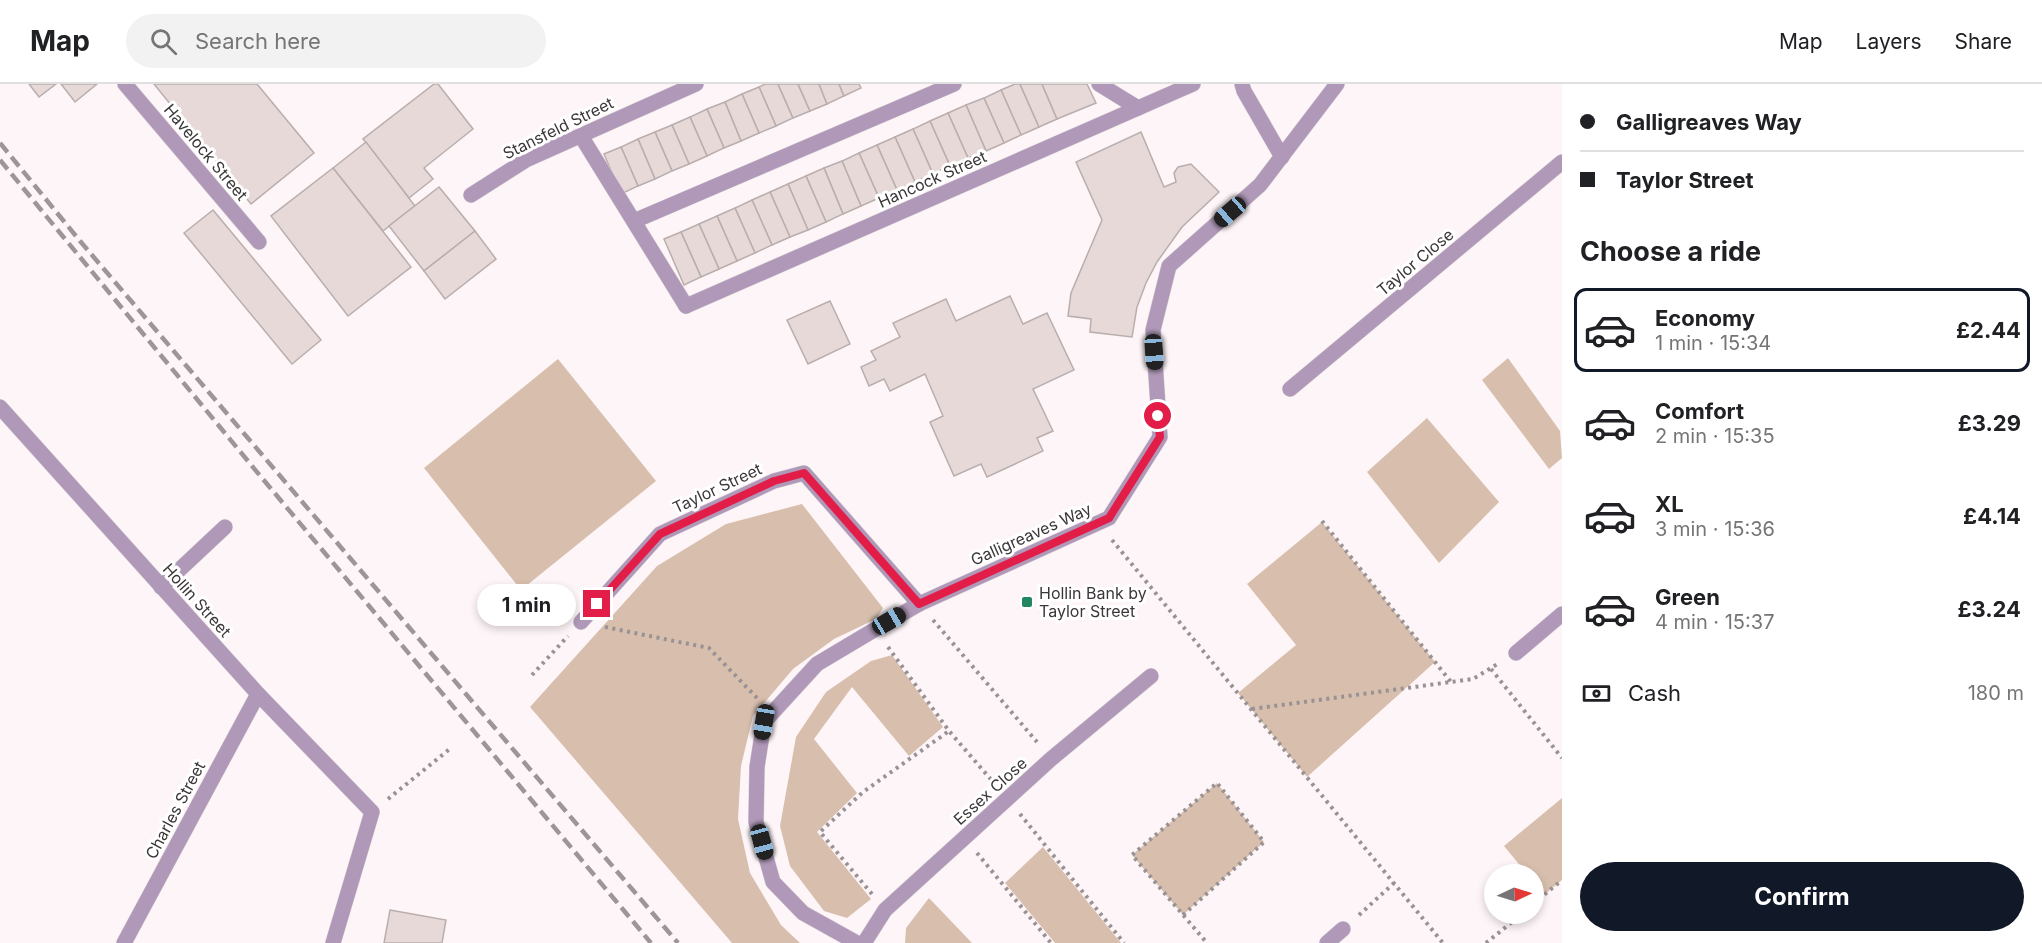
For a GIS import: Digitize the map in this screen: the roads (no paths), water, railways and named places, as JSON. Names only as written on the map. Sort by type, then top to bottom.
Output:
[{"type":"street","name":"Havelock Street","points":[[125,84],[259,242]]},
{"type":"street","name":"Stansfeld Street","points":[[471,195],[526,160],[581,136],[672,89],[696,84]]},
{"type":"street","points":[[581,136],[634,221],[954,84]]},
{"type":"street","points":[[1099,84],[1138,108]]},
{"type":"street","name":"Hancock Street","points":[[634,221],[686,306],[1193,84]]},
{"type":"street","points":[[1242,84],[1282,157]]},
{"type":"street","name":"Galligreaves Way","points":[[857,943],[803,913],[773,882],[756,822],[757,767],[764,722],[817,664],[874,630],[919,604],[1109,518],[1160,437],[1153,330],[1169,266],[1260,185],[1337,84]]},
{"type":"street","name":"Taylor Close","points":[[1290,388],[1562,162]]},
{"type":"street","name":"Hollin Street","points":[[0,407],[258,694],[372,812],[333,943]]},
{"type":"street","name":"Taylor Street","points":[[581,622],[660,534],[774,481],[804,473],[919,604]]},
{"type":"street","points":[[161,587],[225,527]]},
{"type":"street","points":[[1515,653],[1562,614]]},
{"type":"street","name":"Essex Close","points":[[864,943],[885,910],[1051,759],[1151,676]]},
{"type":"street","name":"Charles Street","points":[[124,943],[258,694]]},
{"type":"street","points":[[1327,943],[1342,929]]},
{"type":"railway","points":[[0,143],[80,241],[678,943]]},
{"type":"railway","points":[[0,160],[252,466],[651,943]]},
{"type":"place","name":"Hollin Bank by Taylor Street","points":[[1027,602]]}]
